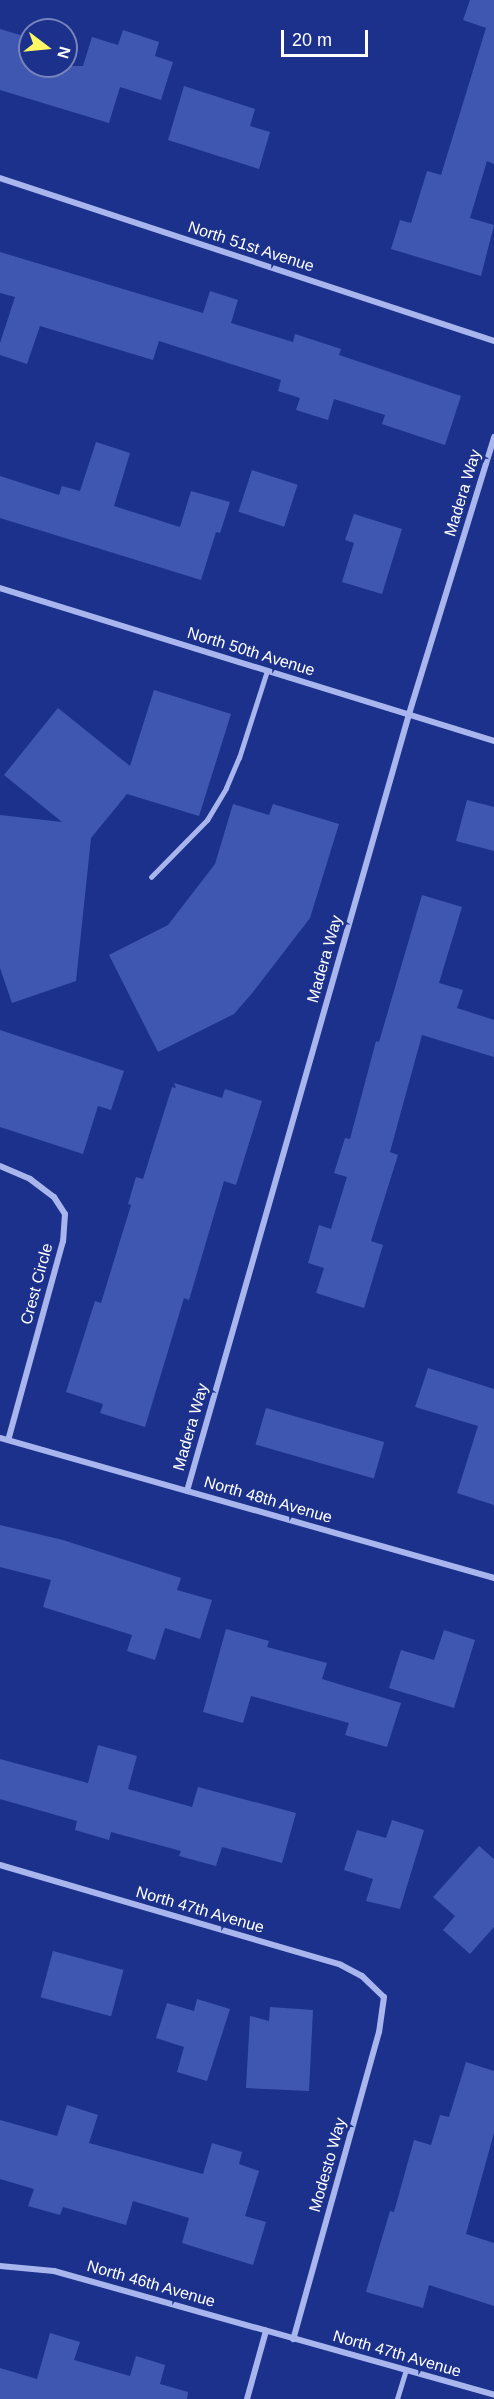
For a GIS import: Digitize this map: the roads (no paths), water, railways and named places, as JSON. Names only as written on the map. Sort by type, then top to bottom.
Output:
[{"type":"street","name":"North 51st Avenue","points":[[0,178],[494,341]]},
{"type":"street","name":"Madera Way","points":[[187,1491],[409,714],[494,437]]},
{"type":"street","name":"North 50th Avenue","points":[[0,588],[494,741]]},
{"type":"street","name":"Crest Circle","points":[[0,1166],[30,1179],[54,1197],[65,1214],[63,1241],[8,1440]]},
{"type":"street","name":"North 48th Avenue","points":[[0,1438],[494,1578]]},
{"type":"street","name":"North 47th Avenue","points":[[0,1864],[341,1965],[362,1976],[384,1997]]},
{"type":"street","name":"Modesto Way","points":[[293,2338],[379,2032],[384,1997]]},
{"type":"street","name":"North 46th Avenue","points":[[0,2266],[54,2271],[293,2338]]},
{"type":"street","points":[[247,2399],[266,2331]]},
{"type":"street","name":"North 47th Avenue","points":[[293,2338],[494,2395]]},
{"type":"lane","points":[[151,877],[207,820],[226,788],[240,758],[267,671]]},
{"type":"lane","points":[[397,2399],[406,2370]]}]
